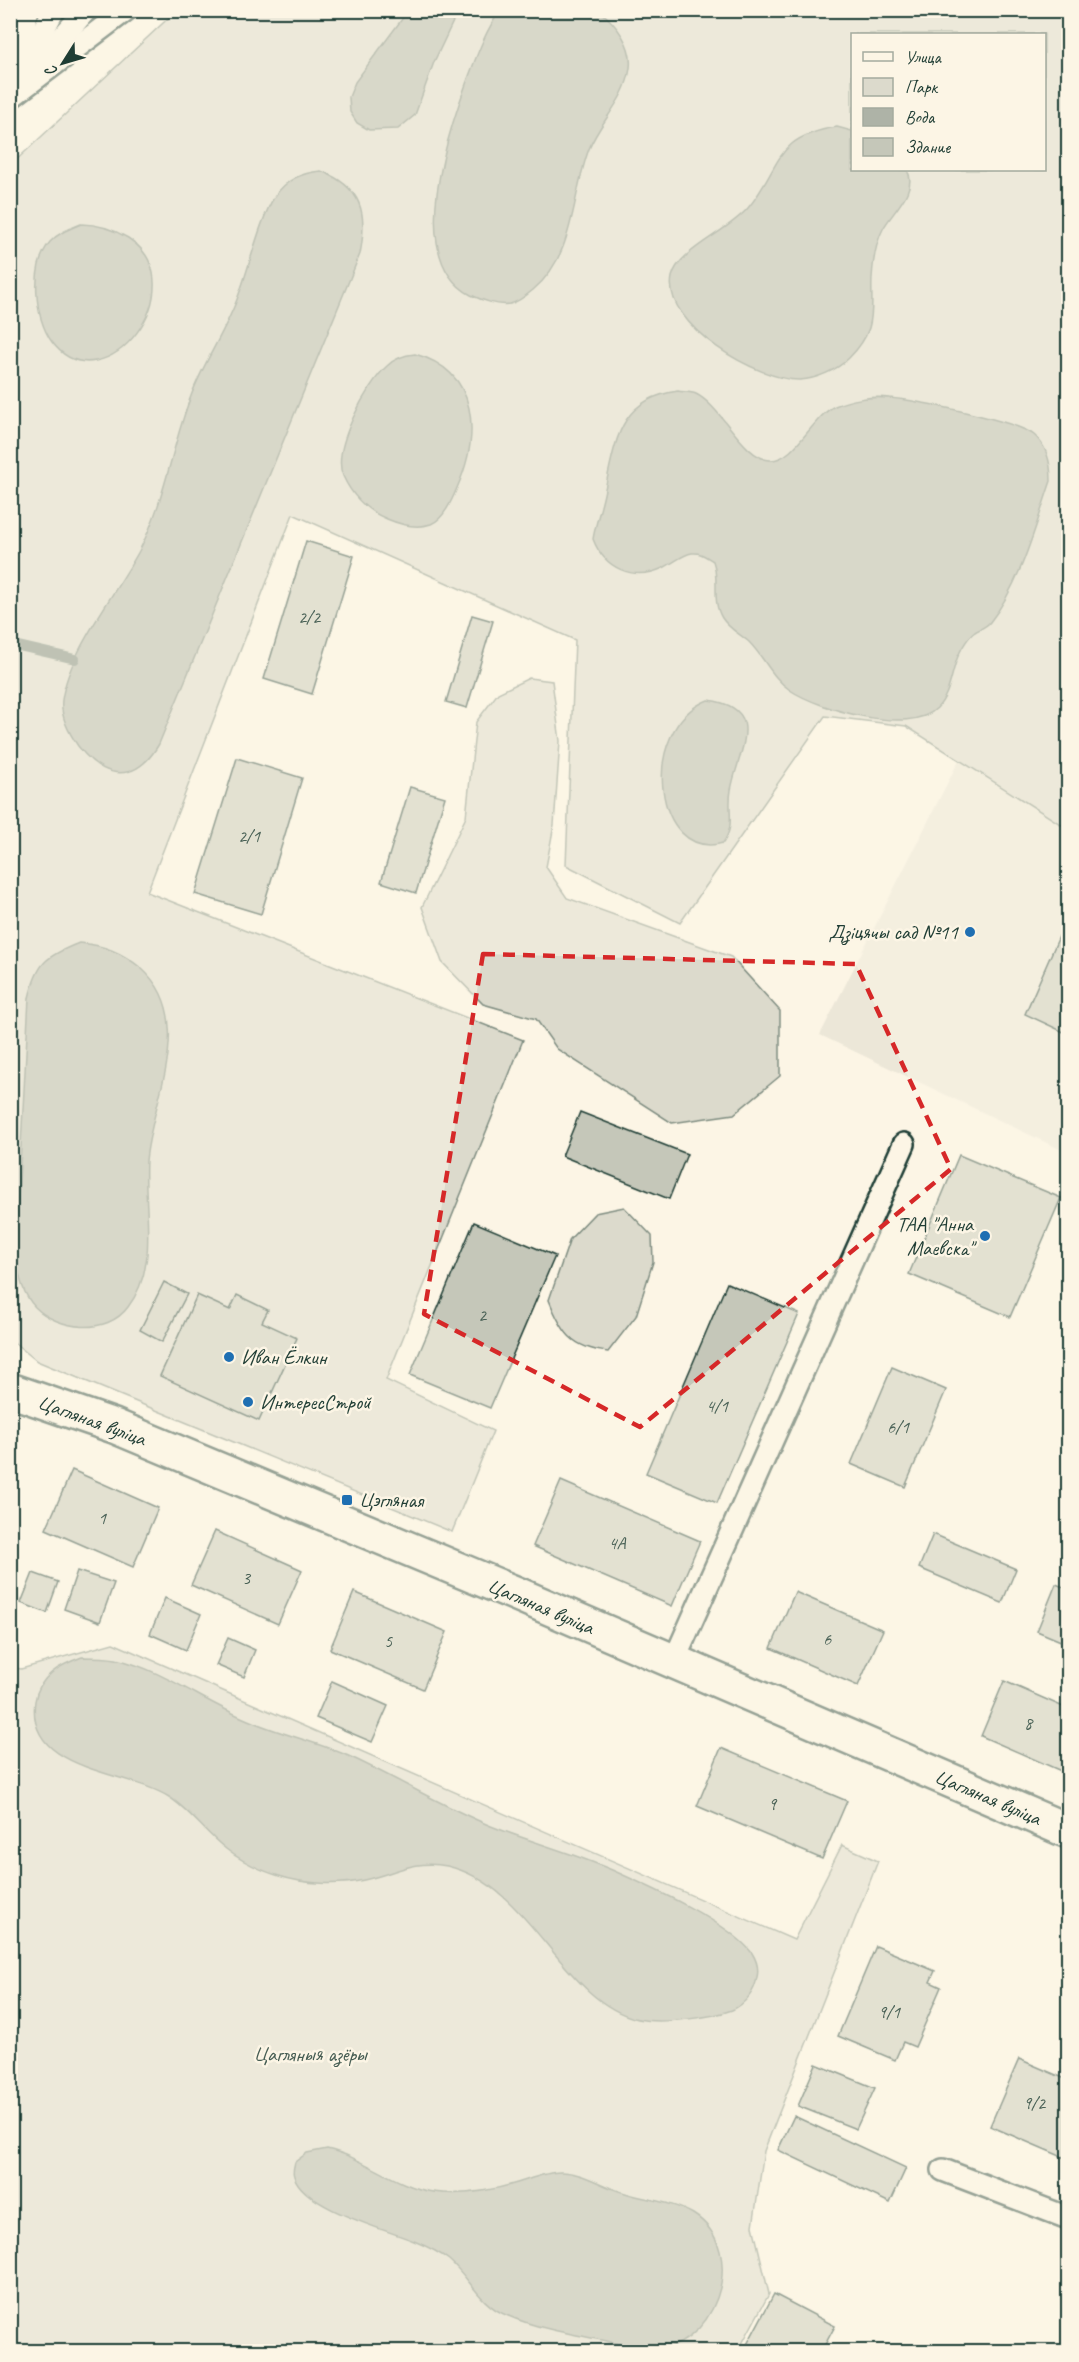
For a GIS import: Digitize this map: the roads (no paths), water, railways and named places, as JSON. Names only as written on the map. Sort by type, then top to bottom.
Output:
[{"type":"street","name":"Цагляная вуліца","points":[[10,1390],[124,1431],[1068,1832]]},
{"type":"lane","points":[[10,76],[28,10]]},
{"type":"lane","points":[[10,90],[54,10]]},
{"type":"lane","points":[[10,97],[86,10]]},
{"type":"lane","points":[[10,97],[126,10]]},
{"type":"lane","points":[[674,1663],[904,1144]]},
{"type":"lane","points":[[943,2170],[1068,2218]]},
{"type":"water","points":[[599,10],[626,43],[630,68],[628,80],[618,100],[589,149],[565,242],[547,276],[516,302],[500,304],[475,297],[451,278],[440,255],[435,227],[437,196],[449,134],[481,46],[500,11]]},
{"type":"water","points":[[408,11],[458,11],[434,62],[415,115],[398,129],[369,130],[357,123],[350,112],[349,97],[355,82]]},
{"type":"water","points":[[837,127],[851,131],[851,171],[907,171],[910,178],[907,193],[883,229],[878,241],[872,272],[871,322],[861,344],[839,366],[813,378],[800,380],[782,378],[739,361],[697,331],[682,313],[673,295],[672,277],[676,267],[684,258],[748,208],[789,146],[800,138]]},
{"type":"water","points":[[321,171],[346,185],[359,203],[363,226],[360,254],[159,744],[140,766],[120,773],[109,771],[88,758],[68,730],[62,706],[66,681],[83,643],[139,551],[148,532],[162,494],[191,396],[234,307],[270,205],[280,190],[290,181],[307,173]]},
{"type":"water","points":[[81,224],[106,228],[128,238],[148,259],[154,284],[149,309],[136,333],[118,351],[96,361],[73,359],[52,342],[41,320],[38,306],[37,278],[44,252],[57,236]]},
{"type":"water","points":[[415,354],[436,363],[452,375],[463,391],[469,408],[471,427],[464,468],[444,514],[431,524],[409,526],[380,516],[367,507],[347,483],[341,465],[346,435],[370,387],[393,361]]},
{"type":"water","points":[[678,391],[696,394],[705,400],[751,451],[770,460],[787,454],[819,419],[835,406],[882,397],[965,412],[1024,429],[1039,440],[1048,456],[1051,481],[1026,554],[1001,607],[988,624],[973,634],[962,648],[945,696],[937,708],[924,716],[907,720],[886,720],[842,711],[803,697],[784,685],[749,642],[722,618],[717,604],[713,561],[701,554],[692,553],[652,572],[631,573],[612,565],[604,558],[593,539],[617,439],[632,413],[643,403],[658,395]]},
{"type":"water","points":[[708,700],[727,705],[738,712],[744,722],[743,746],[731,790],[729,830],[723,843],[700,843],[682,833],[669,813],[663,789],[663,763],[671,737],[685,715]]},
{"type":"water","points":[[79,943],[112,950],[141,968],[158,988],[167,1011],[169,1035],[167,1061],[146,1161],[148,1236],[144,1273],[138,1291],[128,1307],[119,1316],[95,1326],[69,1325],[56,1321],[35,1307],[24,1290],[15,1257],[29,998],[36,976],[45,962],[58,952]]},
{"type":"water","points":[[82,1657],[103,1657],[133,1664],[167,1678],[248,1720],[353,1758],[474,1819],[597,1864],[666,1895],[707,1917],[741,1941],[752,1953],[758,1968],[754,1988],[741,2004],[723,2013],[672,2020],[638,2019],[611,2008],[588,1990],[566,1968],[525,1918],[502,1896],[477,1878],[447,1866],[424,1864],[354,1882],[321,1883],[289,1879],[251,1865],[218,1843],[169,1797],[150,1788],[82,1766],[62,1755],[46,1742],[36,1724],[37,1692],[52,1673]]},
{"type":"water","points":[[327,2149],[354,2158],[405,2184],[433,2192],[465,2193],[486,2190],[544,2174],[560,2172],[576,2174],[622,2192],[676,2206],[693,2214],[711,2231],[720,2252],[722,2275],[717,2298],[706,2319],[690,2336],[670,2347],[646,2350],[517,2320],[497,2310],[482,2298],[456,2267],[441,2254],[414,2241],[346,2216],[313,2198],[301,2187],[293,2174],[295,2162],[307,2153]]},
{"type":"waterway","points":[[10,644],[75,659]]},
{"type":"place","name":"Дзіцячы сад №11","points":[[970,932]]},
{"type":"place","name":"ТАА \"Анна Маевска\"","points":[[985,1236]]},
{"type":"place","name":"Иван Ёлкин","points":[[229,1357]]},
{"type":"place","name":"ИнтересСтрой","points":[[248,1402]]},
{"type":"place","name":"Цэгляная","points":[[347,1500]]},
{"type":"park label","name":"Цагляныя азёры","points":[[310,2054]]}]
